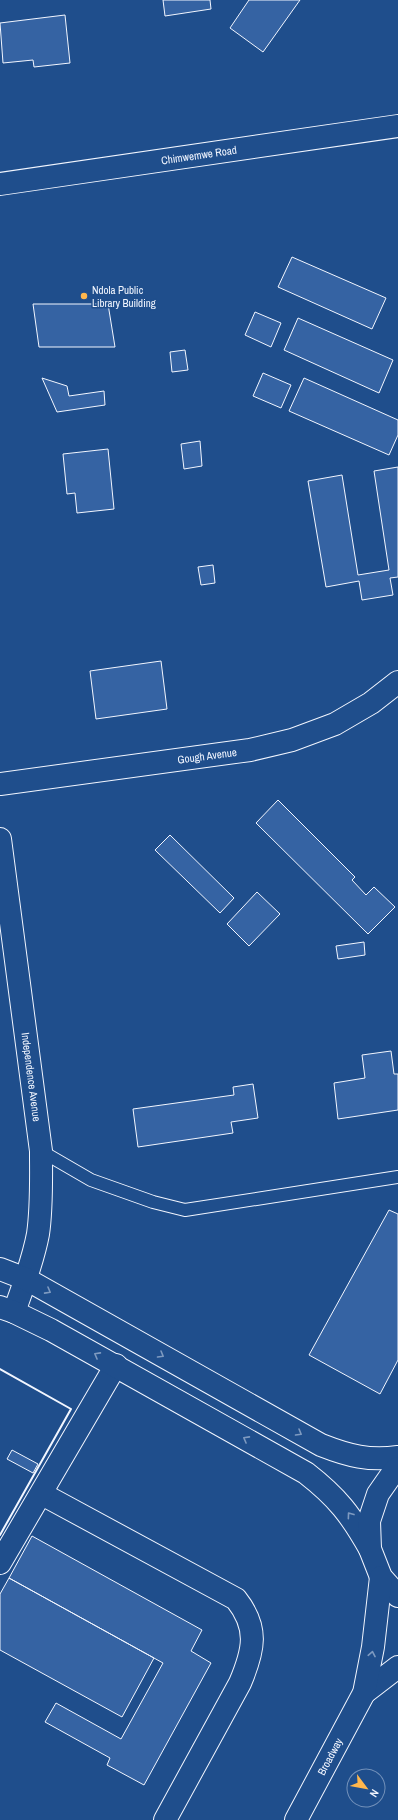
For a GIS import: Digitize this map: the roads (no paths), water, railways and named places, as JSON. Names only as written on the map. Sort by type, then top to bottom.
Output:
[{"type":"street","name":"Chimwemwe Road","points":[[0,184],[398,126]]},
{"type":"street","name":"Gough Avenue","points":[[0,784],[250,750],[292,740],[335,724],[371,703],[398,682]]},
{"type":"street","name":"Independence Avenue","points":[[0,839],[41,1151],[41,1200],[38,1235],[26,1279],[7,1309]]},
{"type":"street","points":[[0,1269],[26,1279],[321,1445],[348,1455],[368,1459],[398,1457]]},
{"type":"street","points":[[7,1309],[116,1366],[306,1473],[327,1489],[342,1505],[356,1524],[370,1549],[381,1577],[398,1596]]},
{"type":"street","points":[[0,1564],[116,1366]]},
{"type":"street","points":[[370,1549],[369,1521],[378,1494],[394,1471],[398,1468]]},
{"type":"street","points":[[42,1494],[236,1598],[247,1612],[251,1628],[252,1645],[249,1663],[240,1683],[164,1820]]},
{"type":"street","points":[[364,1692],[373,1647],[381,1577]]},
{"type":"street","points":[[364,1692],[398,1667]]},
{"type":"street","name":"Broadway","points":[[296,1820],[364,1692]]},
{"type":"lane","points":[[41,1151],[91,1180],[153,1202],[185,1210],[398,1177]]},
{"type":"place","name":"Ndola Public Library Building","points":[[84,296]]}]
